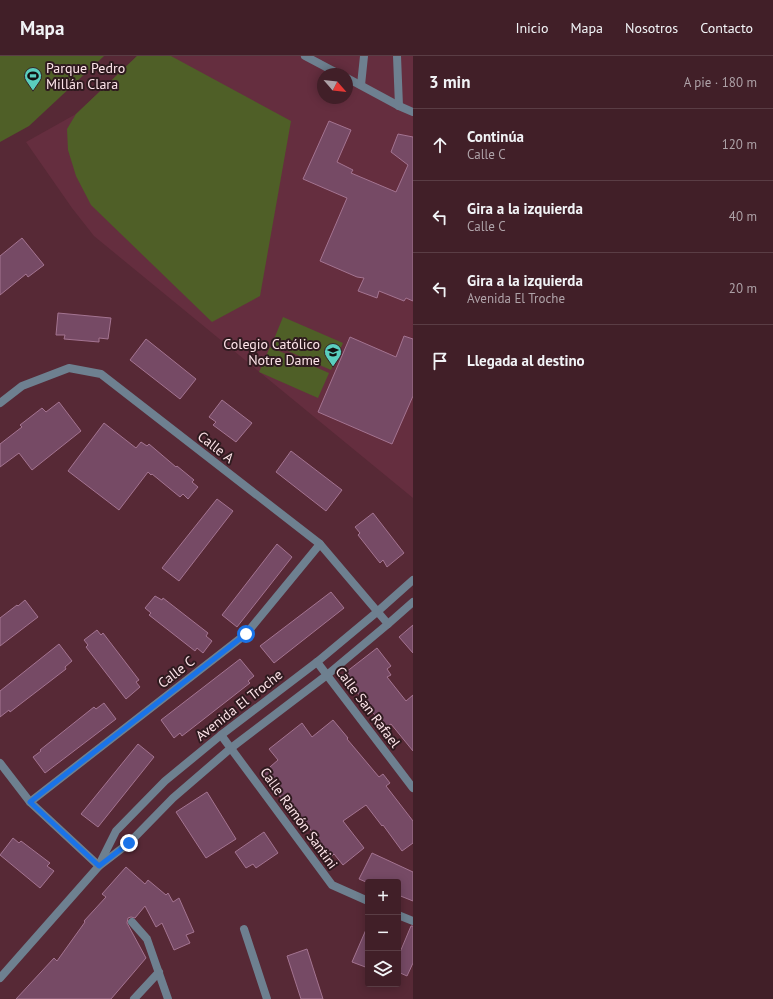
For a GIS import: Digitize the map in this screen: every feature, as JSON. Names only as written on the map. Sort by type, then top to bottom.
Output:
[{"type":"street","points":[[305,56],[328,68]]},
{"type":"street","points":[[361,85],[364,56]]},
{"type":"street","points":[[397,56],[399,106]]},
{"type":"street","points":[[353,81],[413,112]]},
{"type":"street","name":"Calle A","points":[[0,403],[22,386],[69,368],[101,374],[320,544],[388,624]]},
{"type":"street","name":"Calle C","points":[[30,802],[246,634],[320,544]]},
{"type":"street","name":"Avenida El Troche","points":[[99,866],[116,831],[165,781],[317,662],[413,580]]},
{"type":"street","name":"Avenida El Troche","points":[[0,978],[99,866],[129,843],[173,798],[231,748],[327,675],[413,602]]},
{"type":"street","name":"Calle San Rafael","points":[[317,662],[413,788]]},
{"type":"street","name":"Calle Ramón Santini","points":[[222,735],[332,885],[365,900]]},
{"type":"street","points":[[0,763],[30,802],[99,866]]},
{"type":"street","points":[[401,916],[413,921]]},
{"type":"street","points":[[132,922],[147,939],[168,999]]},
{"type":"street","points":[[244,929],[267,999]]},
{"type":"street","points":[[134,999],[159,972]]},
{"type":"shaded area","name":"Colegio Católico Notre Dame","points":[[137,56],[413,56],[413,498],[94,236],[72,208],[26,142],[76,114]]},
{"type":"green space","name":"Parque Pedro Millán Clara","points":[[0,56],[104,56],[29,126],[0,142]]},
{"type":"green space","points":[[137,56],[171,56],[291,121],[260,296],[212,322],[91,205],[76,176],[68,150],[67,129],[76,114]]},
{"type":"green space","points":[[283,317],[343,343],[331,370],[272,344]]},
{"type":"green space","points":[[270,347],[329,373],[318,398],[259,372]]},
{"type":"building","points":[[329,121],[351,130],[337,162],[353,170],[351,173],[396,192],[408,165],[391,152],[398,134],[413,137],[413,301],[406,298],[404,301],[379,291],[377,298],[358,291],[364,278],[357,277],[320,261],[347,198],[303,179]]},
{"type":"building","points":[[22,238],[44,265],[28,277],[26,274],[0,295],[0,256]]},
{"type":"building","points":[[58,313],[111,318],[108,339],[99,338],[99,342],[64,339],[65,335],[56,335]]},
{"type":"building","points":[[404,336],[413,339],[413,396],[392,444],[318,412],[350,337],[396,357]]},
{"type":"building","points":[[146,339],[196,379],[180,399],[130,360]]},
{"type":"building","points":[[222,400],[252,423],[236,442],[213,425],[216,422],[209,417]]},
{"type":"building","points":[[59,402],[81,431],[32,470],[19,453],[0,467],[0,444],[22,427],[20,425],[42,408],[46,412]]},
{"type":"building","points":[[104,423],[136,448],[141,442],[147,446],[149,444],[194,480],[192,482],[198,487],[188,499],[183,494],[180,497],[148,472],[119,510],[68,471]]},
{"type":"building","points":[[291,451],[342,490],[326,511],[276,472]]},
{"type":"building","points":[[217,499],[233,511],[179,581],[162,568]]},
{"type":"building","points":[[373,513],[404,553],[387,567],[383,560],[380,563],[358,535],[360,533],[355,527]]},
{"type":"building","points":[[277,544],[292,557],[237,627],[222,615]]},
{"type":"building","points":[[331,592],[344,608],[274,663],[260,646]]},
{"type":"building","points":[[155,596],[162,600],[163,598],[208,633],[206,636],[212,641],[203,653],[197,648],[195,651],[149,615],[151,613],[145,608]]},
{"type":"building","points":[[25,600],[38,617],[0,646],[0,618]]},
{"type":"building","points":[[413,625],[413,653],[399,637]]},
{"type":"building","points":[[97,630],[101,635],[103,633],[139,680],[136,682],[140,687],[126,699],[86,647],[88,645],[84,640]]},
{"type":"building","points":[[59,644],[72,661],[65,667],[66,669],[10,712],[9,710],[0,717],[0,691]]},
{"type":"building","points":[[377,648],[391,666],[387,669],[391,675],[387,677],[406,701],[413,695],[413,751],[391,724],[385,728],[357,692],[355,694],[341,676]]},
{"type":"building","points":[[240,659],[254,676],[248,681],[250,683],[182,736],[180,733],[174,738],[161,720]]},
{"type":"building","points":[[104,703],[116,719],[45,773],[33,757],[94,707],[96,709]]},
{"type":"building","points":[[333,720],[379,777],[383,774],[390,783],[386,786],[413,821],[413,843],[402,851],[366,805],[343,821],[364,848],[343,865],[334,854],[331,857],[284,795],[281,798],[263,773],[278,760],[269,749],[302,723],[312,737]]},
{"type":"building","points":[[138,744],[154,757],[98,827],[81,814]]},
{"type":"building","points":[[207,792],[236,839],[206,858],[176,812]]},
{"type":"building","points":[[264,832],[278,853],[256,868],[253,864],[246,868],[235,852]]},
{"type":"building","points":[[13,838],[19,843],[21,841],[50,863],[47,866],[54,871],[40,888],[0,855]]},
{"type":"building","points":[[372,853],[413,872],[413,901],[401,896],[401,879],[365,879],[365,882],[359,879]]},
{"type":"building","points":[[126,867],[145,884],[148,880],[166,895],[168,893],[173,902],[179,898],[194,932],[186,935],[190,943],[174,950],[162,923],[156,927],[145,906],[135,918],[128,918],[127,923],[146,958],[111,999],[16,999],[54,958],[57,961],[85,922],[84,921],[106,897],[102,894]]},
{"type":"building","points":[[411,926],[413,926],[413,963],[407,976],[401,973],[401,950]]},
{"type":"building","points":[[365,932],[365,967],[352,962]]},
{"type":"building","points":[[307,949],[323,999],[301,999],[287,956]]},
{"type":"place","name":"Parque Pedro Millán Clara","points":[[33,91]]},
{"type":"place","name":"Colegio Católico Notre Dame","points":[[333,367]]},
{"type":"route","points":[[129,843],[99,866],[30,802],[246,634]]}]
